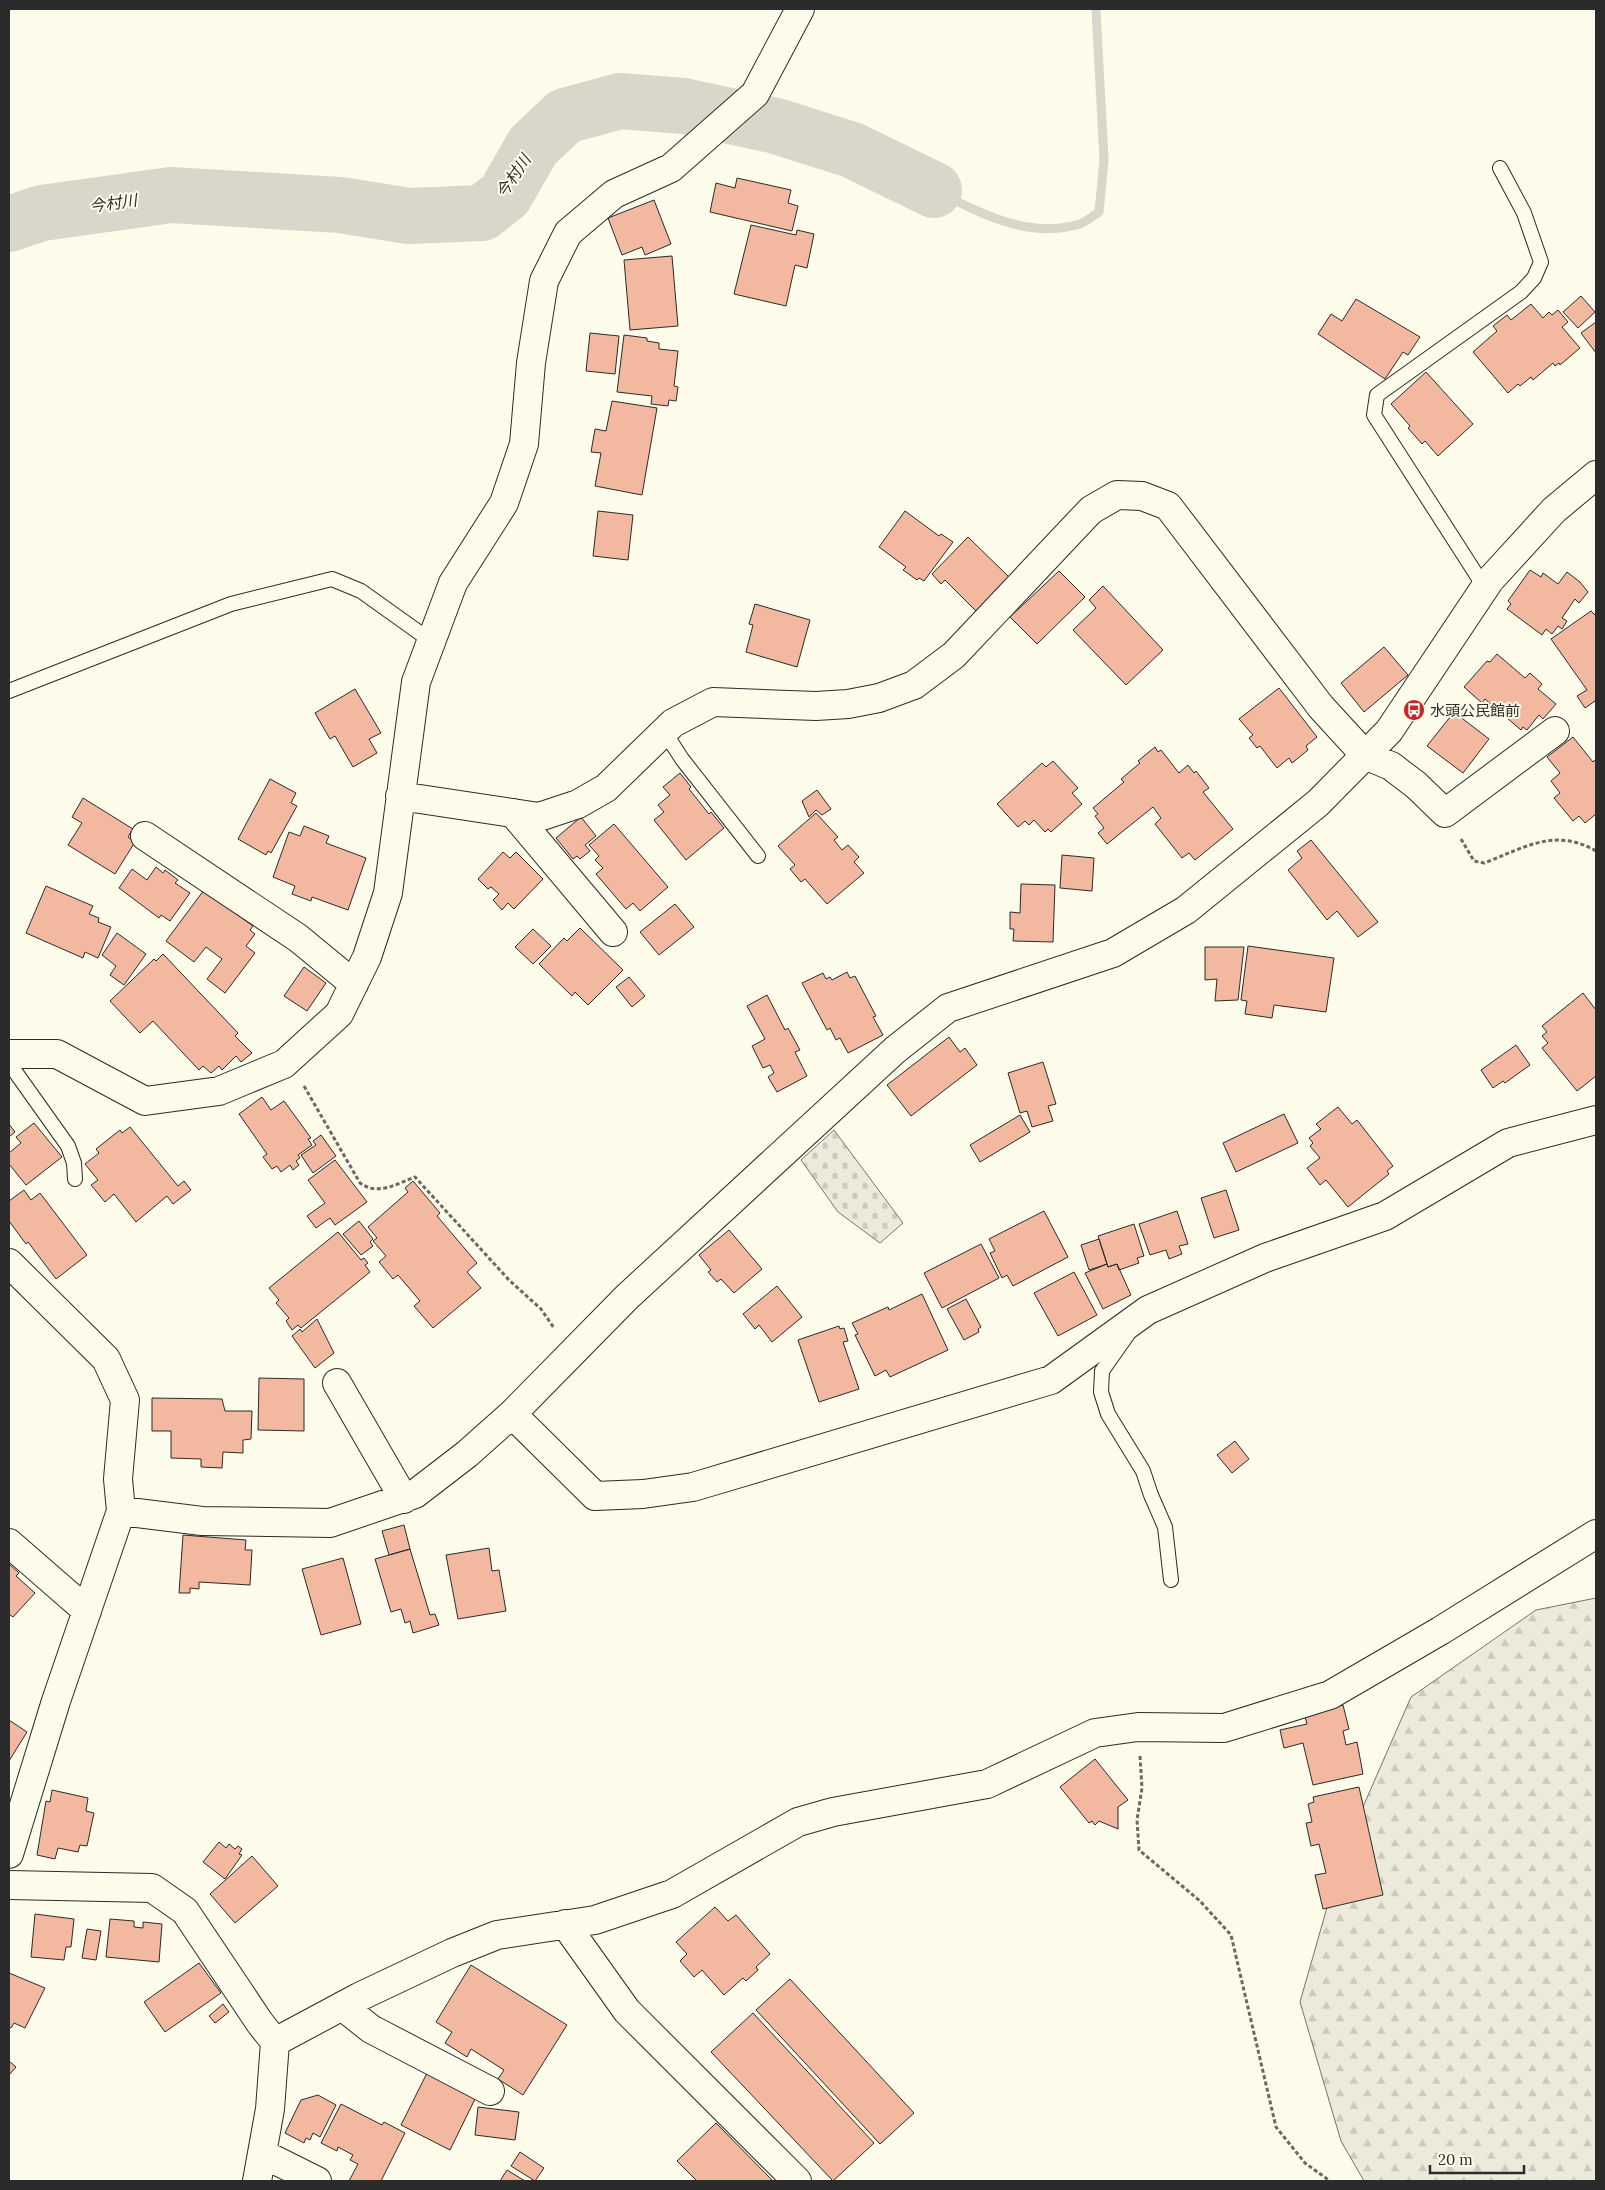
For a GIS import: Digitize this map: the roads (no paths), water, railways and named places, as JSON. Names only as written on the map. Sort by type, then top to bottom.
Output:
[{"type":"street","points":[[9,1054],[57,1054],[145,1101],[219,1091],[284,1064],[339,1014],[367,957],[388,893],[416,682],[453,583],[504,503],[524,444],[530,363],[544,280],[568,233],[614,194],[671,168],[755,94],[800,9]]},
{"type":"street","points":[[121,1511],[202,1521],[330,1524],[404,1499],[423,1489],[512,1414],[628,1297],[895,1050],[948,1008],[1113,953],[1186,910],[1318,803],[1389,731],[1485,588],[1554,510],[1596,475]]},
{"type":"street","points":[[400,796],[539,817],[578,804],[606,788],[673,723],[712,702],[816,706],[848,704],[879,698],[914,685],[954,655],[1091,510],[1117,495],[1142,496],[1168,506],[1321,707],[1365,755],[1390,766],[1416,785],[1445,813],[1555,731]]},
{"type":"street","points":[[513,813],[613,932]]},
{"type":"street","points":[[145,836],[298,938],[354,984]]},
{"type":"street","points":[[512,1414],[594,1496],[643,1494],[693,1487],[1052,1380],[1143,1313],[1265,1258],[1385,1216],[1508,1144],[1594,1127]]},
{"type":"street","points":[[9,1263],[106,1359],[125,1400],[118,1479],[121,1511],[9,1854]]},
{"type":"street","points":[[337,1383],[404,1499]]},
{"type":"street","points":[[275,2042],[342,2006],[443,1957],[497,1934],[595,1920],[672,1894],[798,1822],[833,1812],[987,1784],[1095,1733],[1138,1727],[1224,1728],[1330,1696],[1440,1631],[1596,1534]]},
{"type":"street","points":[[9,1543],[87,1611]]},
{"type":"street","points":[[9,1885],[152,1888],[185,1912],[260,2023],[275,2042],[270,2109],[257,2181]]},
{"type":"street","points":[[565,1924],[627,2011],[796,2181]]},
{"type":"street","points":[[342,2006],[370,2028],[490,2091]]},
{"type":"street","points":[[263,2154],[317,2181]]},
{"type":"lane","points":[[1485,588],[1374,415],[1378,395],[1521,292],[1534,278],[1541,262],[1524,213],[1500,168]]},
{"type":"lane","points":[[9,691],[231,604],[332,579],[361,591],[431,642]]},
{"type":"lane","points":[[664,731],[682,759],[758,856]]},
{"type":"lane","points":[[9,1063],[68,1146],[74,1164],[75,1178]]},
{"type":"lane","points":[[1143,1313],[1102,1371],[1101,1392],[1108,1414],[1143,1470],[1151,1495],[1166,1527],[1171,1580]]},
{"type":"waterway","points":[[934,190],[986,215],[1022,226],[1041,229],[1080,224],[1099,212],[1104,160],[1096,9]]},
{"type":"waterway","name":"今村川","points":[[9,224],[42,213],[171,195],[340,205],[409,216],[482,213],[505,195],[533,146],[565,116],[620,101],[684,106],[776,126],[852,150],[934,190]]},
{"type":"place","name":"水頭公民館前","points":[[1414,710]]}]
